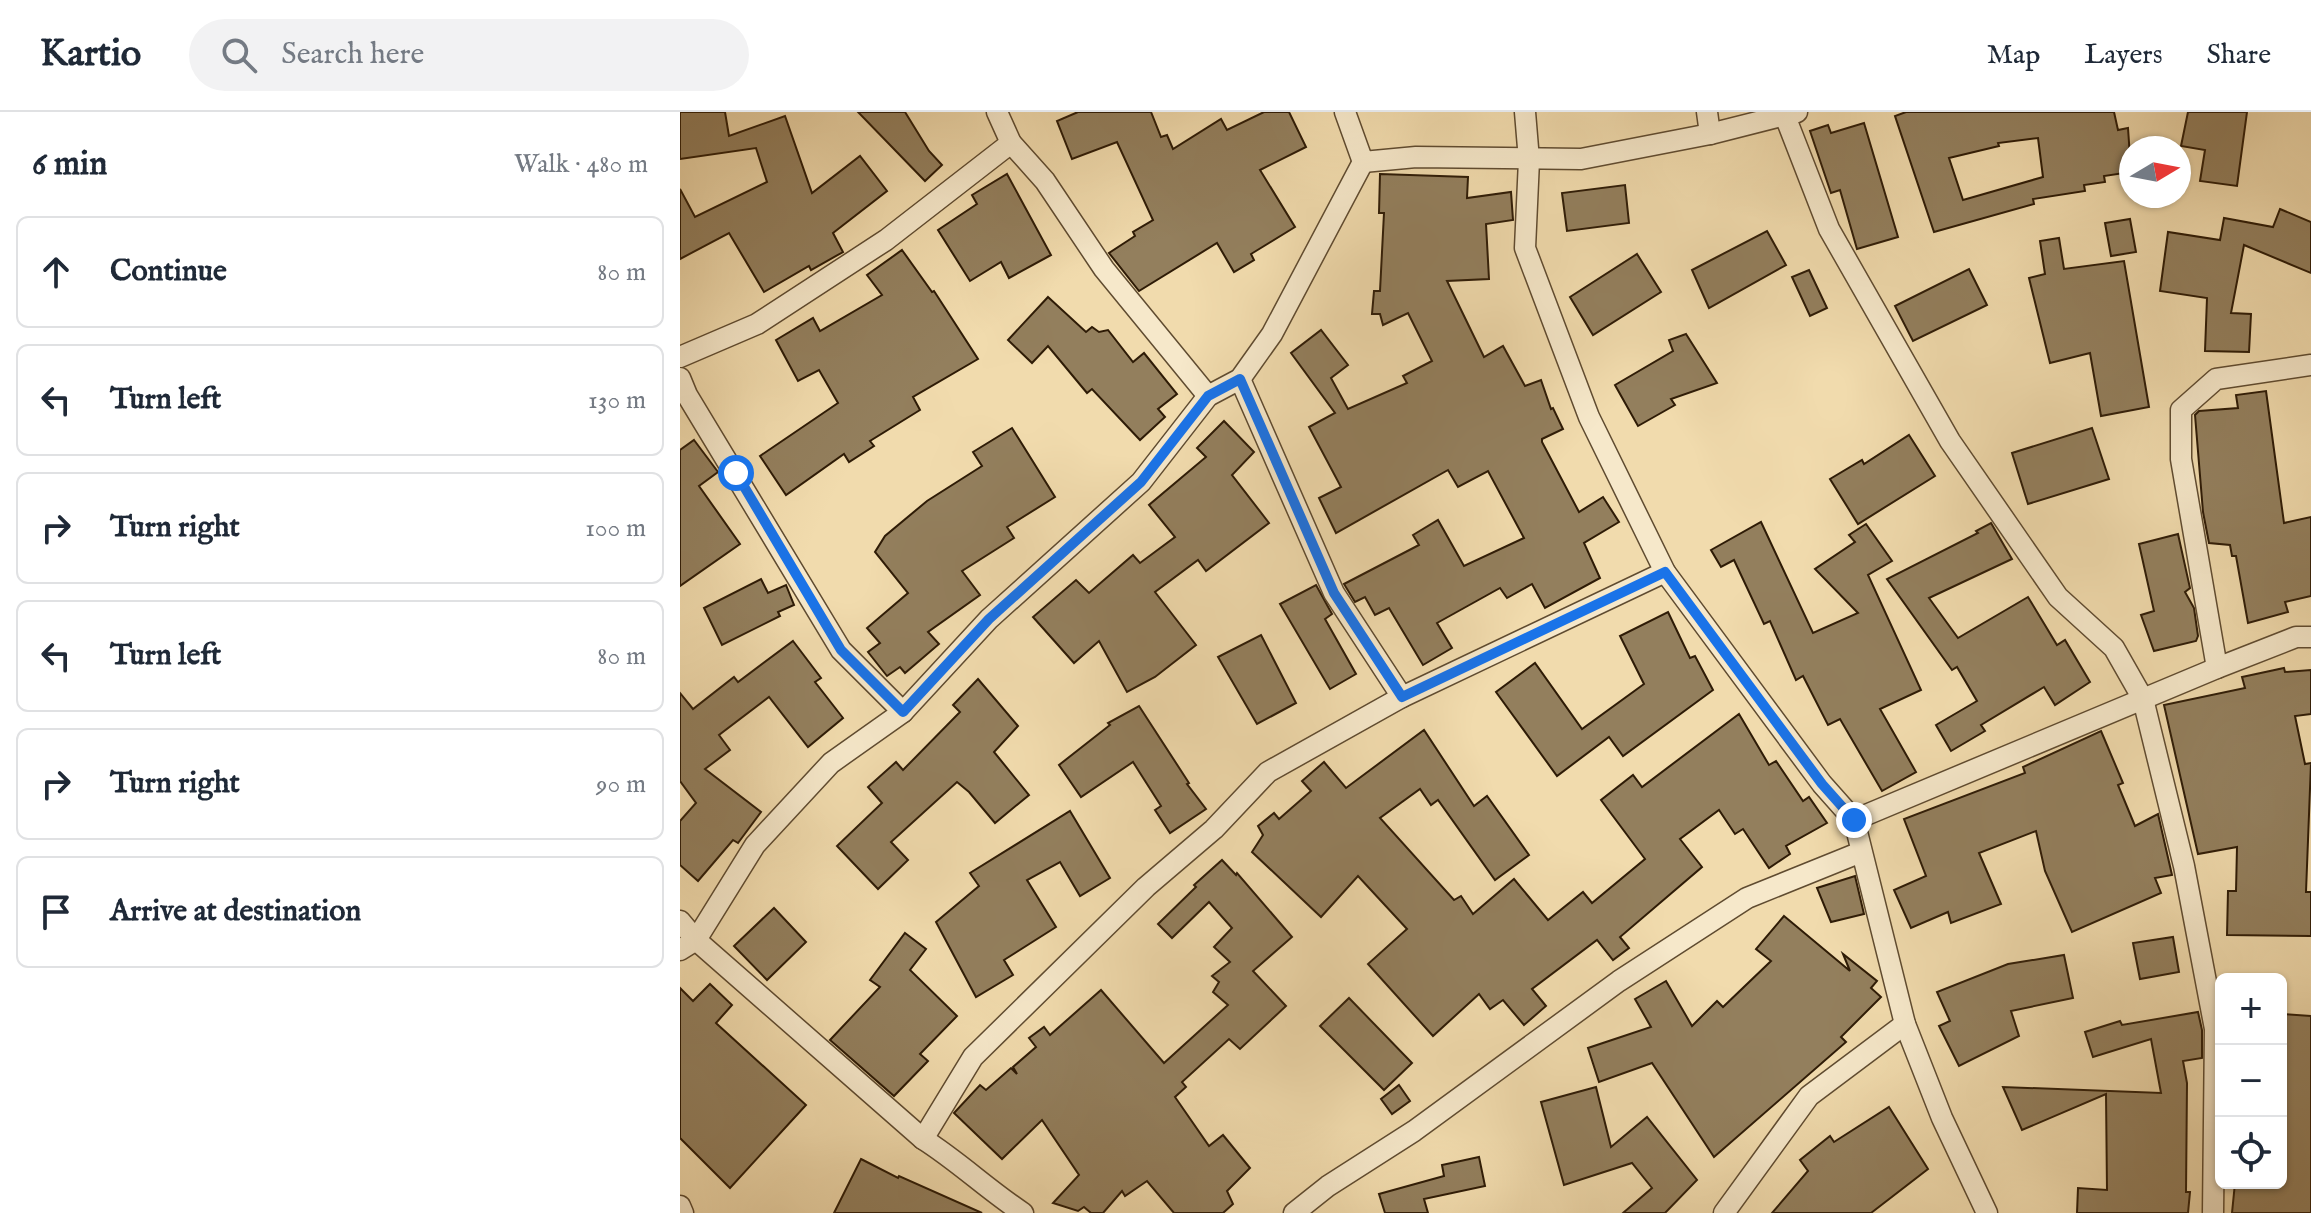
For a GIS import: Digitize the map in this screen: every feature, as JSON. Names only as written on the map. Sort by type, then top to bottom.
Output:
[{"type":"street","points":[[997,112],[1011,143],[1045,181],[1104,269],[1208,396]]},
{"type":"street","points":[[688,945],[755,845],[831,763],[903,712],[989,619],[1141,482],[1208,396],[1240,379],[1272,334],[1363,162],[1345,112]]},
{"type":"street","points":[[1525,112],[1529,160],[1525,248],[1589,417],[1665,572],[1822,784],[1854,820],[1905,1024],[1942,1118],[1987,1213]]},
{"type":"street","points":[[1707,112],[1710,134]]},
{"type":"street","points":[[1363,162],[1416,157],[1581,159],[1710,134],[1791,114],[1829,229],[1950,441],[2058,597],[2114,648],[2143,699],[2184,866],[2215,1029],[2213,1213]]},
{"type":"street","points":[[680,357],[757,324],[886,240],[1011,143]]},
{"type":"street","points":[[2217,668],[2181,459],[2181,410],[2216,379],[2311,365]]},
{"type":"street","points":[[680,378],[687,395],[841,650],[903,712]]},
{"type":"street","points":[[1240,379],[1334,593],[1402,697]]},
{"type":"street","points":[[923,1139],[973,1057],[1146,887],[1214,829],[1268,772],[1402,697],[1665,572]]},
{"type":"street","points":[[1854,820],[2217,668],[2296,637],[2311,637]]},
{"type":"street","points":[[1294,1213],[1328,1186],[1414,1131],[1619,981],[1747,898],[1861,852]]},
{"type":"street","points":[[680,921],[688,945],[923,1139],[1023,1213]]},
{"type":"street","points":[[1724,1213],[1809,1096],[1905,1024]]},
{"type":"street","points":[[680,1206],[683,1213]]},
{"type":"building","points":[[680,112],[725,112],[729,136],[785,116],[812,193],[860,156],[887,191],[833,233],[843,252],[811,270],[809,266],[764,292],[729,233],[680,259],[680,189],[695,217],[767,182],[756,148],[680,159]]},
{"type":"building","points":[[858,112],[905,112],[929,151],[942,165],[925,181]]},
{"type":"building","points":[[1078,112],[1151,112],[1161,137],[1167,135],[1173,149],[1221,119],[1227,130],[1264,112],[1289,112],[1306,147],[1260,170],[1295,227],[1251,254],[1254,260],[1234,272],[1217,243],[1139,291],[1109,253],[1135,236],[1133,232],[1153,220],[1117,142],[1072,159],[1057,121]]},
{"type":"building","points":[[1906,112],[2114,112],[2118,130],[2128,128],[2129,136],[2119,136],[2119,174],[2104,176],[2105,182],[2084,185],[2085,191],[2033,199],[2034,204],[1934,232],[1895,116]],"holes":[[[2038,138],[2043,177],[1963,200],[1949,158],[1999,146],[1998,143]]]},
{"type":"building","points":[[2188,112],[2247,112],[2237,186],[2200,181],[2205,150],[2191,148],[2191,136],[2183,136]]},
{"type":"building","points":[[1864,123],[1898,237],[1857,249],[1840,190],[1831,193],[1810,131],[1828,125],[1831,133]]},
{"type":"building","points":[[1007,174],[1051,255],[1009,278],[1001,262],[970,281],[938,230],[977,204],[972,195]]},
{"type":"building","points":[[1380,174],[1468,177],[1467,198],[1511,192],[1513,220],[1486,224],[1489,279],[1447,281],[1484,357],[1503,346],[1525,386],[1541,380],[1551,409],[1563,429],[1542,439],[1542,442],[1579,512],[1603,497],[1619,522],[1584,543],[1600,578],[1545,608],[1532,584],[1507,598],[1500,588],[1437,623],[1452,648],[1423,665],[1389,608],[1375,615],[1365,597],[1355,602],[1344,584],[1419,545],[1413,535],[1438,520],[1464,566],[1524,538],[1488,471],[1458,487],[1448,470],[1336,533],[1319,498],[1341,487],[1309,427],[1335,413],[1291,353],[1321,330],[1348,365],[1331,378],[1348,409],[1407,383],[1403,376],[1432,361],[1408,313],[1383,325],[1380,314],[1372,314],[1374,291],[1380,291],[1384,213],[1379,213]]},
{"type":"building","points":[[1625,185],[1629,223],[1567,231],[1562,193]]},
{"type":"building","points":[[2280,209],[2311,222],[2311,273],[2244,245],[2231,313],[2251,314],[2249,352],[2205,351],[2207,298],[2160,291],[2168,232],[2220,240],[2224,218],[2273,227]]},
{"type":"building","points":[[2130,219],[2136,252],[2111,256],[2105,223]]},
{"type":"building","points":[[1767,231],[1786,265],[1709,308],[1692,270]]},
{"type":"building","points":[[2059,238],[2064,269],[2124,261],[2149,407],[2101,416],[2090,353],[2050,363],[2029,278],[2045,274],[2040,241]]},
{"type":"building","points":[[902,250],[934,291],[978,359],[913,397],[920,410],[870,441],[874,446],[849,462],[844,454],[786,495],[760,456],[838,403],[819,370],[798,381],[776,340],[813,318],[820,331],[882,295],[867,275]]},
{"type":"building","points":[[1637,254],[1661,292],[1593,335],[1570,297]]},
{"type":"building","points":[[1969,269],[1987,305],[1913,341],[1895,306]]},
{"type":"building","points":[[1809,270],[1827,308],[1810,316],[1792,277]]},
{"type":"building","points":[[1048,297],[1086,332],[1092,327],[1099,332],[1108,330],[1133,362],[1144,353],[1177,394],[1158,409],[1165,417],[1140,440],[1092,389],[1087,393],[1048,346],[1032,363],[1008,340]]},
{"type":"building","points":[[1686,334],[1717,383],[1671,399],[1675,405],[1638,426],[1615,385],[1673,351],[1669,340]]},
{"type":"building","points":[[2266,391],[2284,523],[2311,517],[2311,596],[2285,602],[2288,612],[2248,623],[2236,556],[2232,556],[2230,545],[2209,543],[2203,512],[2195,415],[2199,411],[2238,408],[2236,395]]},
{"type":"building","points":[[1224,421],[1254,452],[1232,475],[1269,523],[1206,571],[1198,560],[1155,592],[1196,645],[1155,677],[1127,692],[1099,641],[1074,663],[1033,617],[1076,580],[1089,593],[1133,555],[1140,563],[1175,537],[1149,505],[1206,457],[1197,448]]},
{"type":"building","points":[[1012,428],[1055,497],[1007,527],[1014,538],[962,571],[980,595],[928,632],[939,644],[905,673],[900,667],[887,676],[868,652],[880,643],[867,628],[908,593],[875,552],[885,536],[927,501],[982,466],[973,452]]},
{"type":"building","points":[[2092,428],[2109,479],[2028,504],[2012,453]]},
{"type":"building","points":[[1909,435],[1935,476],[1858,524],[1830,479],[1862,460],[1864,464]]},
{"type":"building","points":[[694,440],[718,472],[699,486],[740,544],[680,586],[680,450]]},
{"type":"building","points":[[1761,522],[1813,633],[1858,613],[1815,569],[1855,542],[1849,535],[1866,524],[1892,561],[1868,575],[1921,690],[1880,709],[1916,772],[1882,791],[1840,719],[1828,725],[1803,676],[1796,680],[1770,621],[1764,624],[1734,560],[1721,567],[1711,550]]},
{"type":"building","points":[[1991,523],[2012,559],[1929,598],[1958,638],[2028,597],[2057,645],[2065,640],[2090,682],[2055,705],[2044,687],[1981,725],[1985,731],[1951,751],[1936,725],[1977,701],[1957,667],[1952,670],[1887,579],[1978,533],[1976,531]]},
{"type":"building","points":[[2178,534],[2190,588],[2185,592],[2194,608],[2198,636],[2196,641],[2154,651],[2141,615],[2154,611],[2139,544]]},
{"type":"building","points":[[761,579],[768,593],[786,585],[794,605],[778,612],[780,616],[722,645],[704,608]]},
{"type":"building","points":[[1316,585],[1332,614],[1325,619],[1356,674],[1330,689],[1280,604]]},
{"type":"building","points":[[1668,612],[1690,658],[1695,656],[1713,690],[1623,756],[1609,737],[1557,776],[1496,692],[1535,663],[1582,729],[1644,684],[1620,636]]},
{"type":"building","points":[[1261,635],[1296,703],[1257,724],[1218,657]]},
{"type":"building","points":[[793,641],[821,678],[815,682],[843,718],[808,747],[769,697],[719,735],[730,750],[705,769],[761,812],[738,843],[733,840],[698,881],[680,865],[680,821],[696,803],[680,781],[680,693],[693,709],[734,677],[738,682]]},
{"type":"building","points":[[2284,668],[2285,672],[2311,670],[2311,714],[2295,716],[2305,764],[2311,763],[2306,892],[2311,892],[2311,936],[2227,935],[2228,891],[2236,891],[2237,847],[2198,854],[2164,705],[2245,688],[2242,677]]},
{"type":"building","points":[[978,679],[1018,726],[994,752],[1029,795],[995,823],[957,782],[891,842],[908,860],[878,889],[837,846],[882,803],[868,787],[896,762],[903,770],[960,712],[953,705]]},
{"type":"building","points":[[1139,706],[1206,809],[1170,833],[1155,810],[1161,806],[1133,762],[1081,797],[1059,765],[1110,725],[1108,723]]},
{"type":"building","points":[[1739,714],[1769,765],[1776,761],[1803,801],[1809,797],[1827,823],[1786,846],[1790,854],[1769,868],[1743,829],[1735,834],[1719,810],[1680,839],[1702,867],[1620,937],[1629,948],[1613,960],[1597,940],[1532,989],[1546,1006],[1524,1025],[1503,1000],[1490,1009],[1479,994],[1433,1036],[1368,964],[1407,929],[1358,876],[1321,917],[1252,852],[1263,835],[1258,826],[1274,813],[1279,819],[1311,791],[1302,781],[1324,762],[1346,788],[1424,730],[1474,806],[1487,796],[1529,855],[1495,880],[1438,800],[1431,805],[1420,789],[1380,818],[1454,900],[1461,896],[1473,914],[1514,879],[1548,920],[1583,892],[1592,903],[1645,859],[1601,800],[1633,775],[1642,787]]},
{"type":"building","points":[[2101,731],[2123,783],[2118,785],[2135,826],[2158,814],[2172,875],[2155,878],[2161,893],[2072,932],[2045,871],[2036,831],[1979,853],[2001,904],[1951,923],[1948,912],[1911,928],[1894,890],[1926,876],[1904,819],[2025,773],[2023,767]]},
{"type":"building","points":[[1070,811],[1110,878],[1080,896],[1060,862],[1027,880],[1056,927],[1004,960],[1013,975],[976,997],[936,922],[979,886],[970,873]]},
{"type":"building","points":[[1222,860],[1292,937],[1253,971],[1286,1006],[1240,1049],[1229,1039],[1182,1082],[1186,1087],[1175,1097],[1209,1146],[1223,1135],[1250,1168],[1227,1191],[1233,1204],[1223,1213],[1174,1213],[1147,1181],[1125,1196],[1122,1191],[1103,1213],[1091,1213],[1084,1207],[1078,1211],[1053,1203],[1079,1175],[1042,1120],[1002,1159],[954,1113],[980,1085],[986,1090],[1011,1068],[1017,1074],[1013,1067],[1036,1047],[1029,1038],[1044,1027],[1050,1035],[1101,990],[1164,1063],[1228,1005],[1213,992],[1219,982],[1212,976],[1230,962],[1214,947],[1232,928],[1209,902],[1172,938],[1158,924]]},
{"type":"building","points":[[1855,876],[1864,914],[1831,922],[1817,888]]},
{"type":"building","points":[[774,908],[806,942],[767,980],[734,946]]},
{"type":"building","points":[[1784,916],[1850,971],[1843,954],[1877,981],[1871,988],[1881,997],[1841,1037],[1846,1042],[1714,1157],[1652,1063],[1599,1082],[1588,1048],[1651,1027],[1635,999],[1666,981],[1692,1026],[1717,1001],[1723,1007],[1771,961],[1756,949]]},
{"type":"building","points":[[905,933],[926,949],[910,970],[957,1016],[920,1054],[928,1061],[894,1096],[830,1040],[880,987],[870,980]]},
{"type":"building","points":[[2173,937],[2179,972],[2140,979],[2133,943]]},
{"type":"building","points":[[2064,955],[2073,998],[2011,1011],[2019,1036],[1959,1066],[1939,1026],[1950,1021],[1937,992],[2008,964]]},
{"type":"building","points":[[710,984],[732,1005],[716,1023],[806,1105],[730,1188],[680,1138],[680,988],[693,1001]]},
{"type":"building","points":[[1349,998],[1412,1063],[1384,1090],[1320,1026]]},
{"type":"building","points":[[2198,1012],[2202,1030],[2202,1058],[2183,1061],[2187,1083],[2188,1213],[2077,1213],[2078,1188],[2107,1190],[2106,1094],[2022,1130],[2003,1087],[2161,1093],[2151,1039],[2093,1057],[2085,1032],[2120,1021],[2122,1025]]},
{"type":"building","points":[[2287,1014],[2311,1016],[2311,1213],[2232,1213],[2234,1189],[2287,1189]]},
{"type":"building","points":[[1399,1085],[1410,1101],[1392,1114],[1381,1099]]},
{"type":"building","points":[[1596,1087],[1611,1147],[1647,1117],[1697,1180],[1665,1213],[1623,1213],[1652,1188],[1632,1163],[1564,1185],[1541,1102]]},
{"type":"building","points":[[1889,1107],[1928,1169],[1871,1213],[1772,1213],[1808,1171],[1800,1160],[1830,1136],[1834,1142]]},
{"type":"building","points":[[1479,1157],[1485,1186],[1424,1199],[1428,1213],[1385,1213],[1379,1194],[1444,1176],[1442,1165]]},
{"type":"building","points":[[861,1159],[898,1178],[982,1213],[834,1213]]},
{"type":"route","points":[[736,473],[841,650],[903,712],[989,619],[1141,482],[1208,396],[1240,379],[1334,593],[1402,697],[1665,572],[1822,784],[1854,820]]}]
